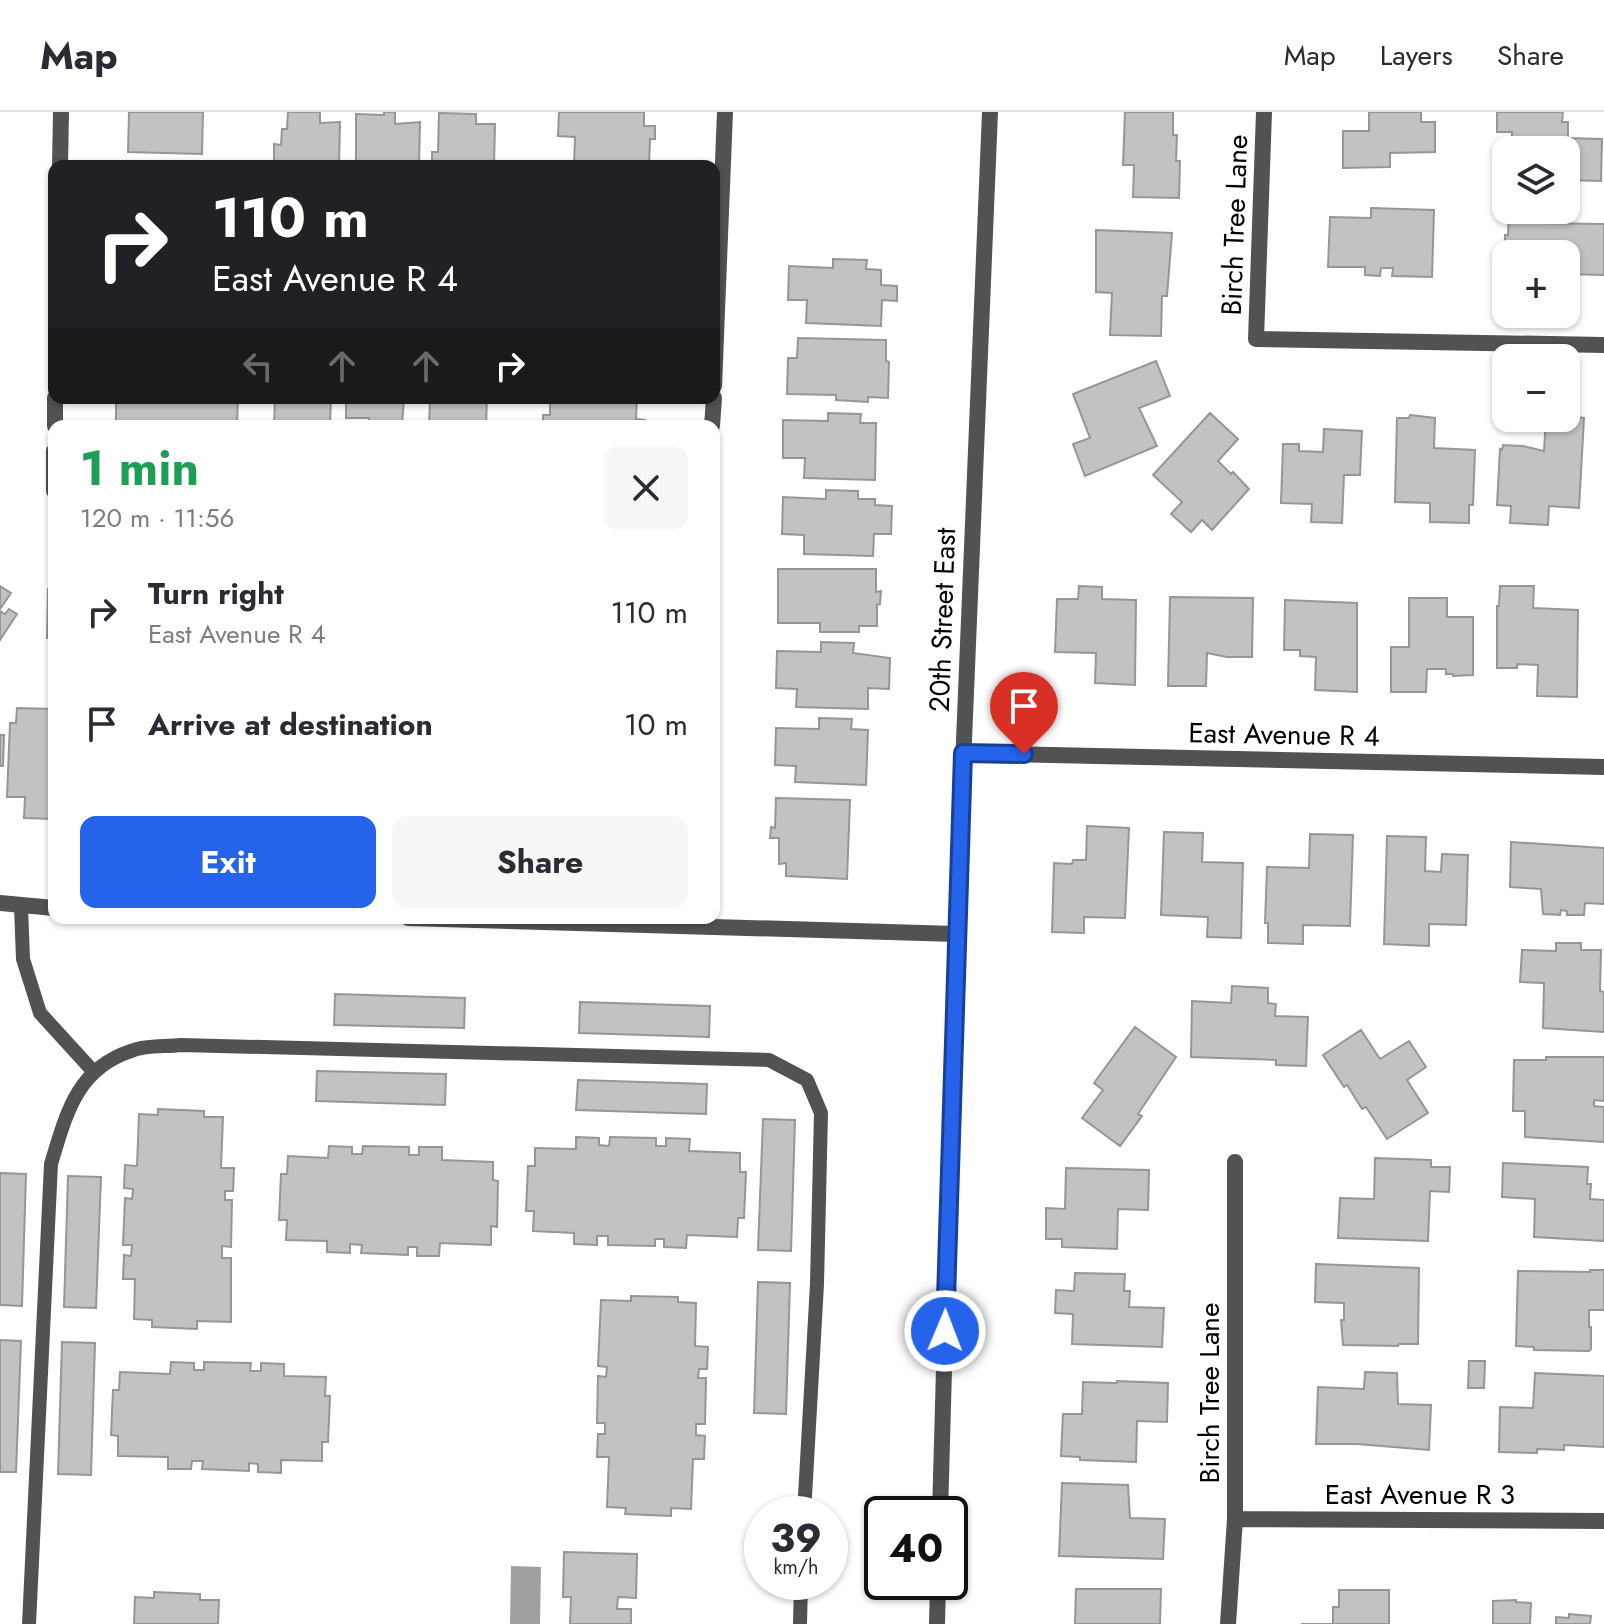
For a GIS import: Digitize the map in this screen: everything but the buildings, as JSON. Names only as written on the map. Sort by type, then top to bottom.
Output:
[{"type":"street","points":[[60,160],[61,112]]},
{"type":"street","points":[[720,237],[725,112]]},
{"type":"street","name":"20th Street East","points":[[940,1496],[956,934],[990,112]]},
{"type":"street","name":"Birch Tree Lane","points":[[1264,112],[1256,339],[1604,345]]},
{"type":"street","name":"East Avenue R 4","points":[[963,753],[1604,767]]},
{"type":"street","points":[[0,903],[48,908]]},
{"type":"street","points":[[720,923],[956,934]]},
{"type":"street","name":"Birch Tree Lane","points":[[1228,1624],[1235,1519],[1235,1162]]},
{"type":"street","name":"East Avenue R 3","points":[[1235,1519],[1604,1521]]},
{"type":"street","points":[[937,1624],[938,1600]]},
{"type":"lane","points":[[21,907],[23,959],[40,1013],[92,1070]]},
{"type":"lane","points":[[29,1624],[51,1164],[69,1106],[92,1070],[132,1050],[181,1045],[769,1060],[807,1080],[821,1113],[817,1284],[805,1496]]},
{"type":"lane","points":[[800,1624],[801,1600]]},
{"type":"shaded area","points":[[511,1566],[541,1567],[540,1624],[510,1624]]},
{"type":"route","points":[[945,1331],[963,753],[1024,754]]}]
